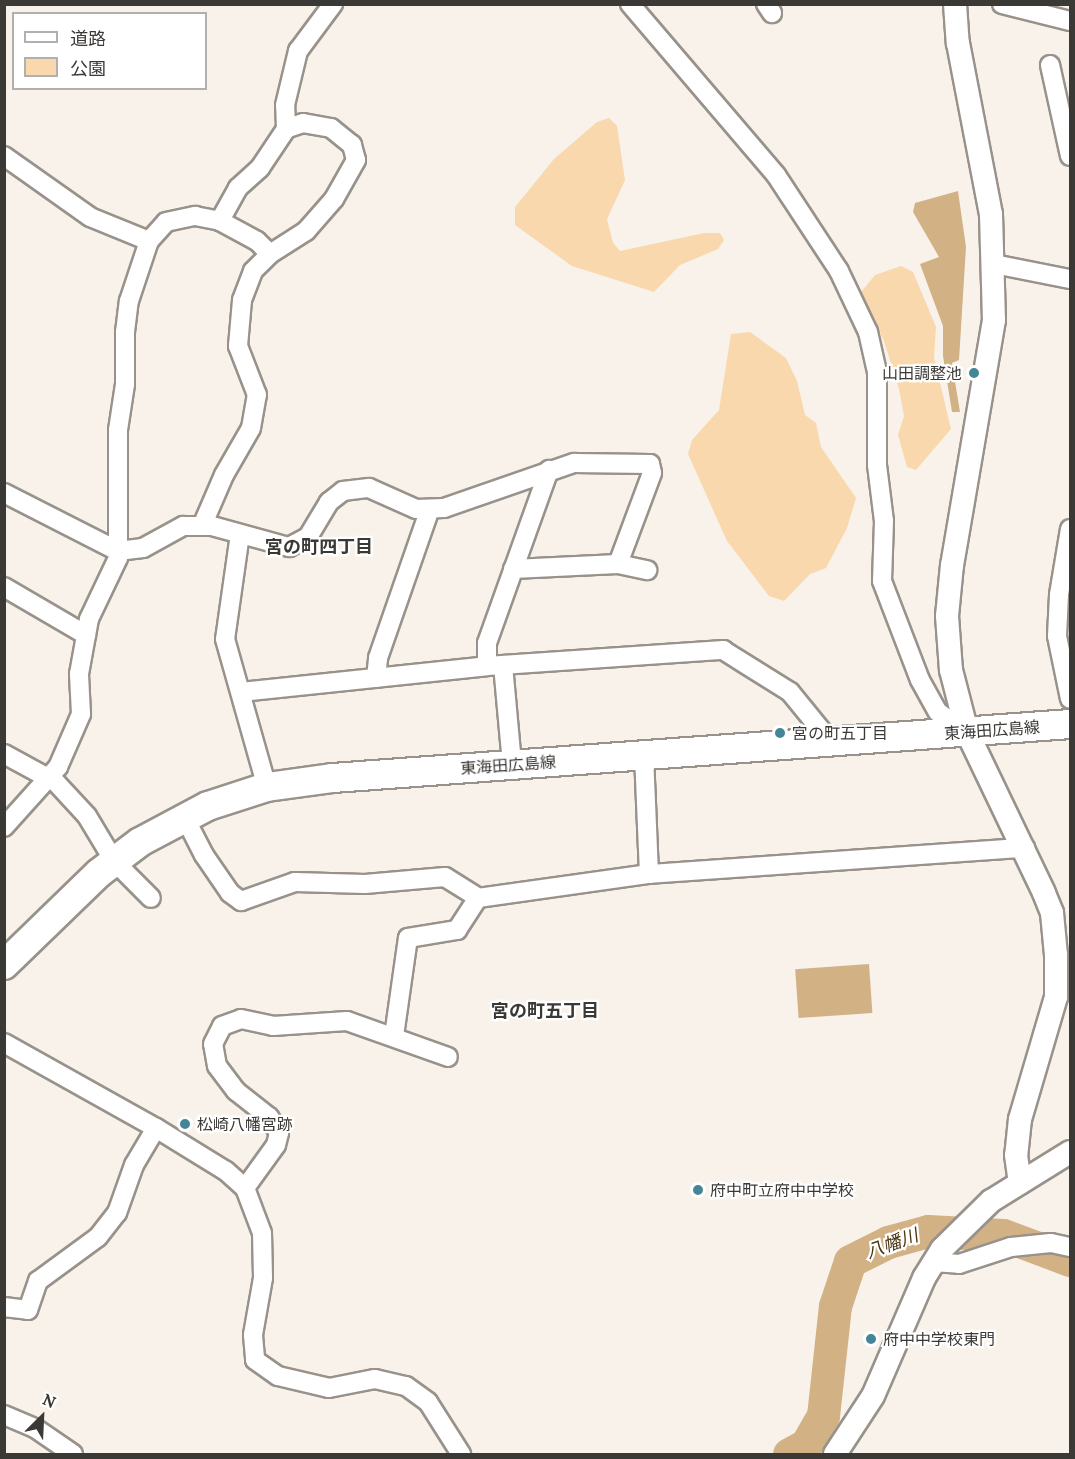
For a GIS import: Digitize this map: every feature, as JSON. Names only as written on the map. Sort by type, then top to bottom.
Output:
[{"type":"main road","name":"東海田広島線","points":[[4,965],[114,861],[184,816],[267,787],[325,778],[1071,724]]},
{"type":"street","points":[[220,221],[238,188],[260,168],[286,129],[285,105],[298,51],[333,4]]},
{"type":"street","points":[[630,4],[776,175],[839,271],[868,332],[877,372],[877,465],[884,521],[882,581],[920,680],[938,712],[967,732]]},
{"type":"street","points":[[955,4],[962,65],[991,214],[994,320],[952,565],[947,616],[951,670],[967,732],[1025,848],[1052,913],[1056,997],[1020,1119],[1016,1155],[1020,1183]]},
{"type":"street","points":[[1002,4],[1071,21]]},
{"type":"street","points":[[1050,65],[1071,156]]},
{"type":"street","points":[[202,526],[224,475],[251,428],[257,395],[238,346],[242,300],[254,272],[270,254],[306,231],[334,199],[357,160],[352,145],[331,128],[303,123],[286,129]]},
{"type":"street","points":[[4,156],[90,217],[148,241]]},
{"type":"street","points":[[6,823],[58,767],[81,714],[79,674],[86,635],[118,551],[118,430],[125,384],[125,332],[129,301],[148,241],[166,222],[195,216],[220,221],[257,241],[270,254]]},
{"type":"street","points":[[994,264],[1071,279]]},
{"type":"street","points":[[4,493],[118,551],[143,548],[183,526],[202,526],[289,547],[308,537],[329,502],[343,491],[369,488],[416,509],[444,508],[574,463],[650,464],[652,473],[618,564]]},
{"type":"street","points":[[512,764],[495,666],[487,643],[549,470]]},
{"type":"street","points":[[376,678],[378,658],[430,509]]},
{"type":"street","points":[[1071,528],[1064,613],[1057,636],[1071,699]]},
{"type":"street","points":[[240,534],[225,639],[267,787]]},
{"type":"street","points":[[513,569],[618,564],[647,570]]},
{"type":"street","points":[[4,587],[86,635]]},
{"type":"street","points":[[241,693],[495,666],[723,650],[789,692],[830,741]]},
{"type":"street","points":[[4,754],[49,777],[87,816],[114,861],[151,898]]},
{"type":"street","points":[[644,755],[649,874]]},
{"type":"street","points":[[184,816],[204,855],[230,893],[241,901],[295,882],[365,884],[445,877],[478,898],[649,874],[1025,848]]},
{"type":"street","points":[[394,1036],[408,938],[457,930],[478,898]]},
{"type":"street","points":[[245,1188],[276,1146],[279,1133],[270,1117],[236,1091],[217,1066],[213,1044],[222,1026],[241,1019],[273,1026],[347,1021],[448,1057]]},
{"type":"street","points":[[4,1043],[156,1128],[226,1171],[245,1188],[262,1233],[263,1278],[253,1335],[255,1360],[278,1376],[329,1388],[375,1379],[406,1386],[428,1402],[461,1455]]},
{"type":"street","points":[[4,1307],[28,1310],[38,1281],[98,1237],[117,1213],[134,1165],[156,1128]]},
{"type":"street","points":[[835,1455],[873,1396],[932,1262],[964,1223],[1020,1183],[1071,1152]]},
{"type":"street","points":[[932,1262],[959,1264],[1011,1247],[1052,1243],[1071,1247]]},
{"type":"street","points":[[4,1415],[35,1428],[73,1455]]},
{"type":"green space","points":[[609,118],[617,126],[625,180],[607,219],[613,243],[620,251],[704,233],[720,233],[724,240],[718,249],[680,265],[654,292],[572,266],[515,225],[515,207],[554,159],[597,122]]},
{"type":"green space","points":[[901,266],[913,272],[936,327],[934,358],[951,429],[916,470],[907,467],[898,435],[904,416],[899,389],[884,341],[861,292],[875,275]]},
{"type":"green space","points":[[750,332],[786,358],[797,381],[805,415],[816,423],[821,447],[856,498],[847,528],[826,568],[810,574],[784,601],[769,596],[727,541],[688,454],[692,440],[719,410],[731,334]]},
{"type":"shaded area","points":[[958,191],[966,247],[959,360],[952,363],[960,412],[952,412],[943,356],[943,326],[920,264],[939,257],[913,212],[915,203]]},
{"type":"shaded area","points":[[869,964],[872,1013],[799,1018],[795,969]]},
{"type":"waterway","name":"八幡川","points":[[789,1454],[806,1445],[823,1416],[835,1306],[850,1261],[888,1242],[928,1231],[1003,1235],[1070,1260]]},
{"type":"place","name":"山田調整池","points":[[974,373]]},
{"type":"place","name":"宮の町五丁目","points":[[780,733]]},
{"type":"place","name":"松崎八幡宮跡","points":[[185,1124]]},
{"type":"place","name":"府中町立府中中学校","points":[[698,1190]]},
{"type":"place","name":"府中中学校東門","points":[[871,1339]]},
{"type":"district","name":"宮の町四丁目","points":[[319,547]]},
{"type":"district","name":"宮の町五丁目","points":[[545,1011]]}]
